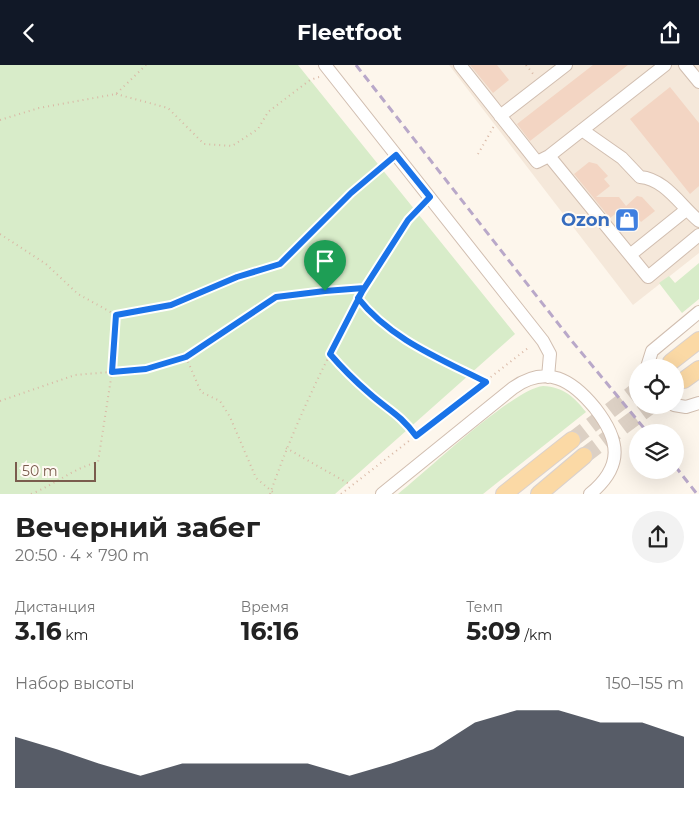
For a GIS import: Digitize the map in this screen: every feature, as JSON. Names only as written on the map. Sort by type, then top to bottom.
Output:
[{"type":"main road","points":[[676,359],[699,340]]},
{"type":"main road","points":[[684,381],[699,369]]},
{"type":"main road","points":[[504,494],[572,440]]},
{"type":"main road","points":[[539,494],[584,457]]},
{"type":"street","points":[[460,65],[537,162],[549,156],[664,65]]},
{"type":"street","points":[[500,116],[566,65]]},
{"type":"street","points":[[685,65],[699,82]]},
{"type":"street","points":[[328,69],[547,347],[550,354],[548,377]]},
{"type":"street","points":[[582,130],[622,158],[640,177],[649,177],[664,185],[686,210],[699,221]]},
{"type":"street","points":[[549,156],[648,277],[699,235]]},
{"type":"street","points":[[630,255],[686,210]]},
{"type":"street","points":[[650,359],[652,351],[699,312]]},
{"type":"street","points":[[382,494],[518,384],[532,378],[548,377],[564,380],[577,388],[612,432],[615,447],[612,467],[601,485],[590,494]]},
{"type":"street","points":[[684,407],[699,403]]},
{"type":"path","points":[[116,94],[146,65]]},
{"type":"path","points":[[0,120],[39,108],[116,94],[168,108],[204,144],[232,146],[258,129],[268,112],[328,69]]},
{"type":"path","points":[[478,154],[500,116]]},
{"type":"path","points":[[0,233],[46,264],[78,294],[116,315],[171,305],[237,277],[280,264],[351,193],[396,155]]},
{"type":"path","points":[[270,494],[295,425],[358,298],[408,220],[430,197]]},
{"type":"path","points":[[0,401],[75,375],[146,369],[186,357],[276,297],[364,288]]},
{"type":"path","points":[[358,298],[370,313],[396,335],[486,382]]},
{"type":"path","points":[[31,494],[46,488],[79,468],[98,462],[112,372],[116,315]]},
{"type":"path","points":[[341,494],[486,382],[528,347]]},
{"type":"path","points":[[330,354],[342,369],[370,395],[404,419],[416,436]]},
{"type":"path","points":[[186,357],[201,392],[220,401],[230,417],[256,477],[275,494]]},
{"type":"path","points":[[286,448],[352,485]]},
{"type":"shaded area","points":[[449,65],[699,65],[699,253],[633,305]]},
{"type":"green space","points":[[0,65],[298,65],[515,334],[335,494],[0,494]]},
{"type":"green space","points":[[699,263],[699,299],[682,313],[659,283],[669,276],[675,283]]},
{"type":"green space","points":[[543,386],[557,388],[568,394],[586,412],[483,494],[398,494],[492,415],[529,391]]},
{"type":"building","points":[[470,65],[497,65],[509,80],[493,93]]},
{"type":"building","points":[[593,65],[628,65],[530,141],[517,124]]},
{"type":"building","points":[[670,87],[699,123],[699,186],[690,194],[630,119]]},
{"type":"building","points":[[589,162],[597,164],[608,176],[604,179],[610,186],[596,197],[619,197],[626,206],[637,196],[642,197],[655,211],[641,222],[636,216],[627,224],[618,212],[610,218],[574,174]]},
{"type":"tunnel","points":[[572,440],[629,396]]},
{"type":"tunnel","points":[[584,456],[640,414]]},
{"type":"railway","points":[[356,65],[571,340],[641,424]]},
{"type":"railway","points":[[684,477],[697,494]]},
{"type":"place","name":"Ozon","points":[[627,220]]},
{"type":"route","points":[[325,291],[276,297],[186,357],[146,369],[112,372],[116,315],[171,305],[237,277],[280,264],[351,193],[396,155],[430,197],[408,220],[365,285],[358,298],[370,313],[396,335],[486,382],[416,436],[404,419],[370,395],[342,369],[330,354],[364,288],[325,291]]}]
